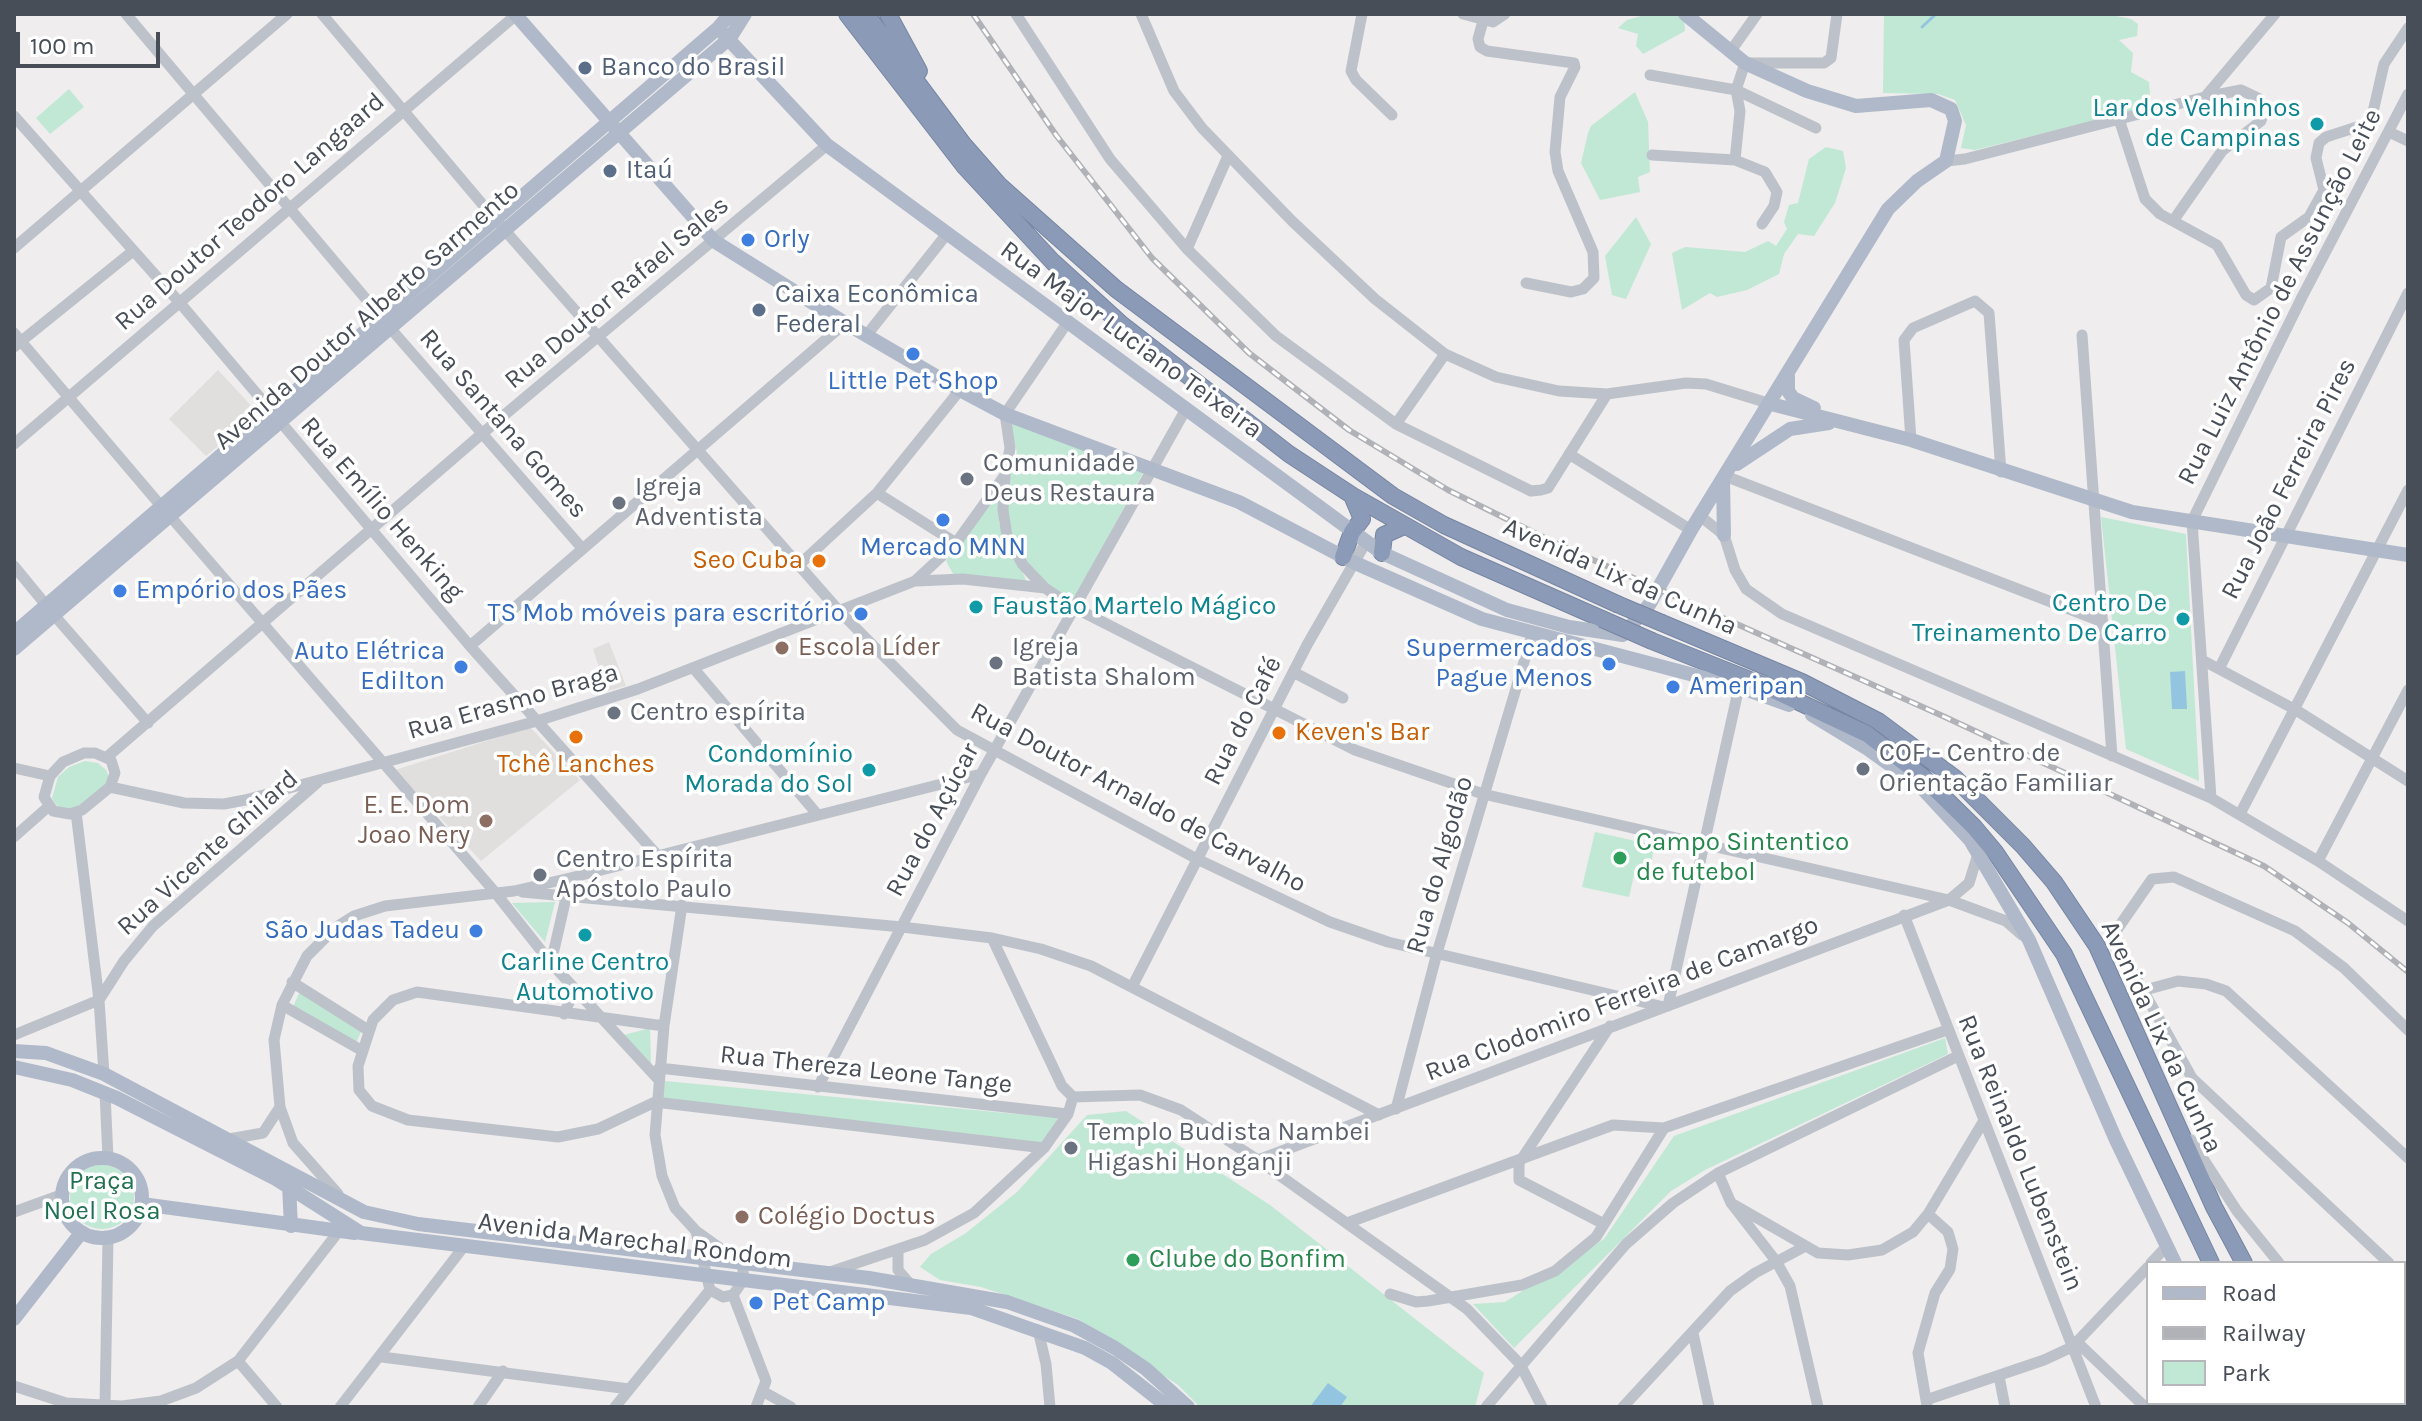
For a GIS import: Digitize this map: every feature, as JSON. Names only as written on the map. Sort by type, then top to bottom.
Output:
[{"type":"highway","name":"Avenida Lix da Cunha","points":[[847,14],[965,167],[1053,262],[1156,352],[1289,454],[1353,496],[1461,557],[1845,722],[1905,762],[1949,800],[1995,852],[2039,915],[2084,991],[2162,1165],[2210,1261]]},
{"type":"highway","name":"Avenida Lix da Cunha","points":[[866,14],[999,185],[1086,264],[1374,484],[1444,525],[1617,604],[1802,682],[1878,721],[1937,763],[1992,812],[2054,882],[2097,946],[2218,1216],[2243,1261]]},
{"type":"highway","points":[[888,14],[913,57],[931,98]]},
{"type":"highway","points":[[1348,559],[1359,537],[1362,513],[1353,496]]},
{"type":"highway","points":[[1382,553],[1384,535],[1404,526]]},
{"type":"highway","points":[[1784,703],[1826,713]]},
{"type":"highway","points":[[1845,722],[1921,787]]},
{"type":"main road","name":"Avenida Doutor Alberto Sarmento","points":[[386,323],[494,218],[607,120],[724,33],[730,14]]},
{"type":"main road","name":"Avenida Doutor Alberto Sarmento","points":[[14,649],[50,610],[386,323],[505,230],[745,14]]},
{"type":"main road","points":[[1685,14],[1745,63],[1807,91],[1856,106],[1902,100],[1944,104],[1951,109],[1955,121],[1946,161],[1917,181],[1888,209],[1691,530]]},
{"type":"main road","points":[[516,15],[714,241],[866,336],[960,390],[1005,414],[1239,502],[1348,559],[1482,619],[1532,635],[1739,687],[1784,703],[1837,729],[1921,787],[1970,840],[2029,940],[2174,1261]]},
{"type":"main road","name":"Rua Major Luciano Teixeira","points":[[724,33],[827,145],[1382,553],[1458,590],[1560,625],[1608,635],[1628,631],[1649,605],[1691,530]]},
{"type":"main road","points":[[1788,371],[1788,391],[1793,398],[1847,424]]},
{"type":"main road","points":[[1771,404],[1911,440],[2001,472],[2132,512],[2408,555]]},
{"type":"main road","points":[[1726,475],[1790,429],[1847,424]]},
{"type":"main road","points":[[1724,535],[1726,475]]},
{"type":"main road","name":"Avenida Doutor Alberto Sarmento","points":[[14,633],[50,610]]},
{"type":"main road","name":"Rua Major Luciano Teixeira","points":[[1482,619],[1560,625]]},
{"type":"main road","points":[[14,1051],[46,1053],[104,1074],[351,1206],[418,1224],[707,1276],[743,1271],[826,1273],[1007,1302],[1075,1326],[1146,1369],[1188,1407]]},
{"type":"main road","name":"Avenida Marechal Rondom","points":[[14,1067],[48,1072],[105,1093],[289,1186],[361,1233],[707,1276]]},
{"type":"main road","points":[[97,1158],[108,1158],[130,1170],[137,1180],[142,1204],[130,1226],[108,1238],[81,1233],[70,1223],[61,1195],[64,1184],[76,1167],[97,1158]]},
{"type":"main road","points":[[289,1186],[291,1226]]},
{"type":"main road","points":[[142,1204],[361,1233]]},
{"type":"main road","points":[[14,1319],[81,1233]]},
{"type":"main road","name":"Avenida Marechal Rondom","points":[[743,1271],[938,1302],[1005,1317],[1085,1348],[1112,1363],[1168,1407]]},
{"type":"street","name":"Rua Santana Gomes","points":[[126,14],[386,323],[581,547]]},
{"type":"street","points":[[14,248],[287,14]]},
{"type":"street","name":"Rua Doutor Arnaldo de Carvalho","points":[[322,14],[494,218],[840,612],[936,712],[967,737],[1197,859],[1330,922],[1388,942],[1666,1006]]},
{"type":"street","points":[[1016,14],[1110,159],[1187,249],[1276,336],[1396,424],[1531,491],[1548,488],[1607,394]]},
{"type":"street","points":[[1141,14],[1180,100],[1228,156],[1375,299],[1445,354],[1496,377],[1528,385],[1607,394],[1686,383],[1706,384],[1771,404]]},
{"type":"street","points":[[1362,14],[1351,71],[1356,80],[1392,115]]},
{"type":"street","points":[[1463,14],[1483,21],[1502,17]]},
{"type":"street","points":[[1730,52],[1757,14]]},
{"type":"street","points":[[1735,160],[1740,111],[1736,90],[1745,63],[1824,63],[1831,58],[1837,14]]},
{"type":"street","points":[[2205,97],[2275,14]]},
{"type":"street","name":"Rua Doutor Teodoro Langaard","points":[[14,444],[516,15]]},
{"type":"street","points":[[1483,21],[1478,39],[1480,47],[1487,51],[1574,63],[1575,67],[1560,97],[1555,152],[1558,171],[1593,252],[1594,278],[1571,292],[1526,283]]},
{"type":"street","points":[[2119,119],[2145,199],[2173,221],[2217,245],[2249,299],[2265,293],[2273,282],[2281,237],[2288,229],[2309,217],[2324,190],[2316,158],[2319,143],[2370,119],[2384,64],[2408,28]]},
{"type":"street","points":[[1650,75],[1736,90],[1816,128]]},
{"type":"street","points":[[1946,161],[1965,159],[2205,97],[2241,90],[2260,99],[2264,111],[2261,121],[2222,151],[2173,221]]},
{"type":"street","name":"Rua Luiz Antônio de Assunção Leite","points":[[2192,521],[2222,455],[2408,94]]},
{"type":"street","name":"Rua Emílio Henking","points":[[14,116],[180,303],[470,646],[658,856]]},
{"type":"street","points":[[2389,132],[2408,141]]},
{"type":"street","name":"Rua Doutor Rafael Sales","points":[[107,757],[484,432],[827,145]]},
{"type":"street","points":[[1652,155],[1735,160],[1765,172],[1776,186],[1774,206],[1762,224]]},
{"type":"street","points":[[1187,249],[1228,156]]},
{"type":"street","points":[[866,336],[946,235]]},
{"type":"street","points":[[133,251],[16,340],[70,397],[494,891],[551,963],[603,1021],[659,1074]]},
{"type":"street","name":"Rua João Ferreira Pires","points":[[2219,669],[2408,293]]},
{"type":"street","points":[[1911,440],[1904,340],[1913,328],[1975,301],[1989,313],[2001,472]]},
{"type":"street","points":[[470,646],[581,547],[845,323]]},
{"type":"street","points":[[1067,323],[1005,414],[1010,448],[1003,510],[1007,536],[1023,565],[1045,588],[1073,607],[1355,750],[1483,794],[1949,900],[2006,921],[2029,940]]},
{"type":"street","points":[[2082,335],[2112,756]]},
{"type":"street","points":[[1396,424],[1445,354]]},
{"type":"street","points":[[800,564],[877,493],[960,390]]},
{"type":"street","name":"Rua do Açúcar","points":[[818,1087],[993,751],[1186,409]]},
{"type":"street","points":[[1569,454],[1691,530]]},
{"type":"street","name":"Rua Erasmo Braga","points":[[915,581],[956,543],[1005,475]]},
{"type":"street","points":[[1726,475],[2103,622]]},
{"type":"street","points":[[2240,814],[2408,490]]},
{"type":"street","points":[[877,493],[956,543]]},
{"type":"street","points":[[1700,516],[1724,535],[1740,581],[1782,614],[2211,798],[2318,861],[2408,921]]},
{"type":"street","points":[[2192,521],[2211,798]]},
{"type":"street","name":"Rua do Café","points":[[1132,987],[1348,559]]},
{"type":"street","points":[[14,566],[148,723]]},
{"type":"street","name":"Rua Erasmo Braga","points":[[110,787],[204,805],[245,800],[537,721],[695,670],[915,581],[963,579],[1045,588]]},
{"type":"street","name":"Rua do Algodão","points":[[1396,1109],[1437,953],[1532,635]]},
{"type":"street","points":[[2202,660],[2296,710],[2408,781]]},
{"type":"street","points":[[695,670],[817,814]]},
{"type":"street","points":[[1293,672],[1343,698]]},
{"type":"street","points":[[1666,1006],[1739,687]]},
{"type":"street","points":[[2318,861],[2408,690]]},
{"type":"street","points":[[95,753],[107,757],[115,773],[110,787],[98,800],[76,812],[61,814],[48,807],[44,797],[50,776],[63,762],[78,754],[95,753]]},
{"type":"street","points":[[14,768],[50,776]]},
{"type":"street","points":[[514,891],[981,774]]},
{"type":"street","name":"Rua Vicente Ghilard","points":[[99,1000],[124,961],[153,926],[321,779]]},
{"type":"street","points":[[14,837],[48,807]]},
{"type":"street","points":[[76,812],[99,1000],[104,1074]]},
{"type":"street","points":[[1949,900],[1969,883],[1978,854]]},
{"type":"street","points":[[589,896],[591,873]]},
{"type":"street","points":[[2387,1261],[2192,1078],[2116,942],[2116,931],[2152,879],[2174,877],[2295,931],[2344,968],[2408,1030]]},
{"type":"street","points":[[551,963],[570,878]]},
{"type":"street","points":[[351,1206],[302,1157],[280,1107],[274,1040],[282,1005],[292,982],[322,941],[354,916],[397,904],[494,891],[589,896],[992,938],[1074,959],[1379,1115]]},
{"type":"street","name":"Rua Clodomiro Ferreira de Camargo","points":[[1258,1160],[1949,900]]},
{"type":"street","points":[[682,905],[676,924],[655,1102],[655,1135],[666,1188],[675,1208],[696,1231],[743,1271],[733,1295],[764,1373],[764,1392],[756,1407]]},
{"type":"street","name":"Rua Reinaldo Lubenstein","points":[[1904,915],[1983,1122],[2075,1345],[2096,1407]]},
{"type":"street","points":[[992,938],[1062,1086],[1073,1097],[1125,1093],[1154,1099],[1181,1110],[1258,1160],[1467,1309],[1520,1364],[1542,1407]]},
{"type":"street","points":[[2145,990],[2178,981],[2206,984],[2226,991],[2408,1158]]},
{"type":"street","points":[[292,982],[368,1030]]},
{"type":"street","points":[[564,1014],[575,989]]},
{"type":"street","points":[[664,1026],[603,1021],[417,992],[404,994],[381,1008],[368,1030],[361,1050],[358,1078],[365,1098],[383,1112],[408,1120],[558,1137],[598,1129],[655,1102],[1044,1148]]},
{"type":"street","points":[[14,1035],[99,1000]]},
{"type":"street","points":[[282,1005],[361,1050]]},
{"type":"street","points":[[1604,1224],[1519,1180],[1519,1163],[1610,1026]]},
{"type":"street","points":[[1347,1223],[1519,1163],[1613,1125],[1664,1128],[1947,1030]]},
{"type":"street","points":[[1486,1407],[1626,1244],[1673,1203],[1718,1173],[1958,1056]]},
{"type":"street","name":"Rua Thereza Leone Tange","points":[[659,1074],[818,1087],[1068,1114]]},
{"type":"street","points":[[105,1093],[108,1158]]},
{"type":"street","points":[[826,1273],[898,1252],[951,1228],[974,1213],[1044,1148],[1068,1114],[1073,1097]]},
{"type":"street","points":[[229,1139],[263,1133],[280,1107]]},
{"type":"street","points":[[2171,1107],[2229,1200],[2277,1261]]},
{"type":"street","points":[[1731,1203],[1804,1247],[1834,1255],[1882,1250],[1913,1232],[1928,1214],[1983,1122]]},
{"type":"street","points":[[1390,1294],[1416,1302],[1522,1285],[1555,1271],[1596,1237],[1664,1128]]},
{"type":"street","points":[[1718,1173],[1731,1203],[1776,1261],[1796,1300],[1818,1407]]},
{"type":"street","points":[[14,1212],[61,1195]]},
{"type":"street","points":[[1928,1214],[1948,1232],[1953,1249],[1950,1269],[1935,1293],[1918,1353],[1927,1404],[2075,1345],[2146,1269]]},
{"type":"street","points":[[14,1386],[66,1403],[106,1406],[141,1404],[179,1395],[238,1361],[339,1231]]},
{"type":"street","points":[[696,1231],[707,1276],[723,1297],[733,1295]]},
{"type":"street","points":[[106,1406],[108,1238]]},
{"type":"street","points":[[340,1407],[382,1357],[465,1245]]},
{"type":"street","points":[[1623,1407],[1730,1291],[1804,1247]]},
{"type":"street","points":[[2154,1261],[2166,1247]]},
{"type":"street","points":[[898,1252],[898,1270],[911,1285]]},
{"type":"street","points":[[615,1407],[707,1276]]},
{"type":"street","points":[[1038,1330],[1046,1364],[1050,1407]]},
{"type":"street","points":[[1693,1333],[1709,1407]]},
{"type":"street","points":[[2075,1345],[2145,1407]]},
{"type":"street","points":[[382,1357],[629,1389]]},
{"type":"street","points":[[238,1361],[277,1407]]},
{"type":"street","points":[[478,1407],[503,1371]]},
{"type":"street","points":[[1999,1376],[2005,1407]]},
{"type":"street","points":[[764,1392],[791,1407]]},
{"type":"shaded area","points":[[218,370],[258,413],[206,456],[169,419]]},
{"type":"shaded area","points":[[609,642],[626,686],[607,691],[593,649]]},
{"type":"shaded area","name":"E. E. Dom Joao Nery","points":[[530,727],[580,780],[481,861],[395,770]]},
{"type":"green space","points":[[1648,14],[1679,14],[1684,18],[1685,31],[1643,54],[1636,46],[1638,34],[1618,28],[1627,20]]},
{"type":"green space","points":[[1884,14],[2106,14],[2131,19],[2138,24],[2137,36],[2119,40],[2133,53],[2131,72],[2149,82],[2151,107],[1975,150],[1961,148],[1966,125],[1955,100],[1938,94],[1883,93]]},
{"type":"green space","points":[[69,89],[84,107],[50,134],[36,118]]},
{"type":"green space","points":[[1635,92],[1648,122],[1650,172],[1638,177],[1640,192],[1600,200],[1581,163],[1588,133],[1591,126]]},
{"type":"green space","points":[[1826,147],[1843,151],[1846,168],[1835,203],[1814,236],[1798,234],[1784,254],[1779,274],[1747,290],[1717,297],[1710,293],[1682,310],[1672,253],[1685,247],[1745,252],[1768,241],[1776,246],[1787,229],[1784,222],[1789,205],[1798,203],[1809,159]]},
{"type":"green space","points":[[1636,217],[1651,244],[1626,299],[1612,295],[1605,256]]},
{"type":"green space","points":[[1007,418],[1144,471],[1074,600],[1057,594],[1016,551],[1008,522],[1008,475],[1017,452]]},
{"type":"green space","points":[[999,493],[999,523],[1027,582],[955,577],[946,561]]},
{"type":"green space","points":[[2101,517],[2186,534],[2199,781],[2126,749]]},
{"type":"green space","points":[[85,761],[98,763],[106,770],[109,777],[104,787],[77,808],[65,809],[56,805],[52,798],[58,777],[69,767]]},
{"type":"green space","name":"Campo Sintentico de futebol","points":[[1595,832],[1654,845],[1650,874],[1635,871],[1629,897],[1582,887]]},
{"type":"green space","points":[[555,902],[545,942],[512,903]]},
{"type":"green space","points":[[300,991],[362,1030],[355,1045],[292,1009]]},
{"type":"green space","points":[[650,1028],[651,1064],[624,1035]]},
{"type":"green space","points":[[1945,1038],[1948,1054],[1705,1170],[1671,1191],[1514,1348],[1473,1304],[1505,1302],[1604,1239],[1674,1136]]},
{"type":"green space","points":[[665,1081],[1059,1118],[1041,1143],[662,1102]]},
{"type":"green space","name":"Clube do Bonfim","points":[[1126,1111],[1270,1205],[1484,1373],[1475,1407],[1200,1407],[1178,1385],[1078,1319],[981,1287],[940,1280],[920,1267],[931,1254],[966,1233],[1017,1192],[1087,1115]]},
{"type":"green space","name":"Praça Noel Rosa","points":[[102,1165],[114,1167],[125,1174],[132,1185],[132,1209],[125,1220],[114,1227],[102,1229],[90,1227],[79,1220],[72,1209],[70,1197],[72,1185],[79,1174],[90,1167]]},
{"type":"water","points":[[2185,671],[2187,709],[2172,709],[2170,672]]},
{"type":"water","points":[[1328,1383],[1347,1397],[1340,1407],[1310,1407]]},
{"type":"waterway","points":[[1922,27],[1936,14]]},
{"type":"railway","points":[[973,14],[1056,135],[1152,258],[1249,353],[1349,430],[1448,490],[1553,542],[1945,717],[2264,866],[2348,923],[2408,972]]},
{"type":"place","name":"Banco do Brasil","points":[[585,68]]},
{"type":"place","name":"Lar dos Velhinhos de Campinas","points":[[2317,124]]},
{"type":"place","name":"Itaú","points":[[610,171]]},
{"type":"place","name":"Orly","points":[[748,240]]},
{"type":"place","name":"Caixa Econômica Federal","points":[[759,310]]},
{"type":"place","name":"Little Pet Shop","points":[[913,354]]},
{"type":"place","name":"Comunidade Deus Restaura","points":[[967,479]]},
{"type":"place","name":"Igreja Adventista","points":[[619,503]]},
{"type":"place","name":"Mercado MNN","points":[[943,520]]},
{"type":"place","name":"Seo Cuba","points":[[819,561]]},
{"type":"place","name":"Empório dos Pães","points":[[120,591]]},
{"type":"place","name":"Faustão Martelo Mágico","points":[[976,607]]},
{"type":"place","name":"TS Mob móveis para escritório","points":[[861,614]]},
{"type":"place","name":"Centro De Treinamento De Carro","points":[[2183,619]]},
{"type":"place","name":"Escola Líder","points":[[782,648]]},
{"type":"place","name":"Igreja Batista Shalom","points":[[996,663]]},
{"type":"place","name":"Supermercados Pague Menos","points":[[1609,664]]},
{"type":"place","name":"Auto Elétrica Edilton","points":[[461,667]]},
{"type":"place","name":"Ameripan","points":[[1673,687]]},
{"type":"place","name":"Centro espírita","points":[[614,713]]},
{"type":"place","name":"Keven's Bar","points":[[1279,733]]},
{"type":"place","name":"Tchê Lanches","points":[[576,737]]},
{"type":"place","name":"COF - Centro de Orientação Familiar","points":[[1863,769]]},
{"type":"place","name":"Condomínio Morada do Sol","points":[[869,770]]},
{"type":"place","name":"E. E. Dom Joao Nery","points":[[486,821]]},
{"type":"place","name":"Campo Sintentico de futebol","points":[[1620,858]]},
{"type":"place","name":"Centro Espírita Apóstolo Paulo","points":[[540,875]]},
{"type":"place","name":"São Judas Tadeu","points":[[476,931]]},
{"type":"place","name":"Carline Centro Automotivo","points":[[585,935]]},
{"type":"place","name":"Templo Budista Nambei Higashi Honganji","points":[[1071,1148]]},
{"type":"place","name":"Colégio Doctus","points":[[742,1217]]},
{"type":"place","name":"Clube do Bonfim","points":[[1133,1260]]},
{"type":"place","name":"Pet Camp","points":[[756,1303]]}]
